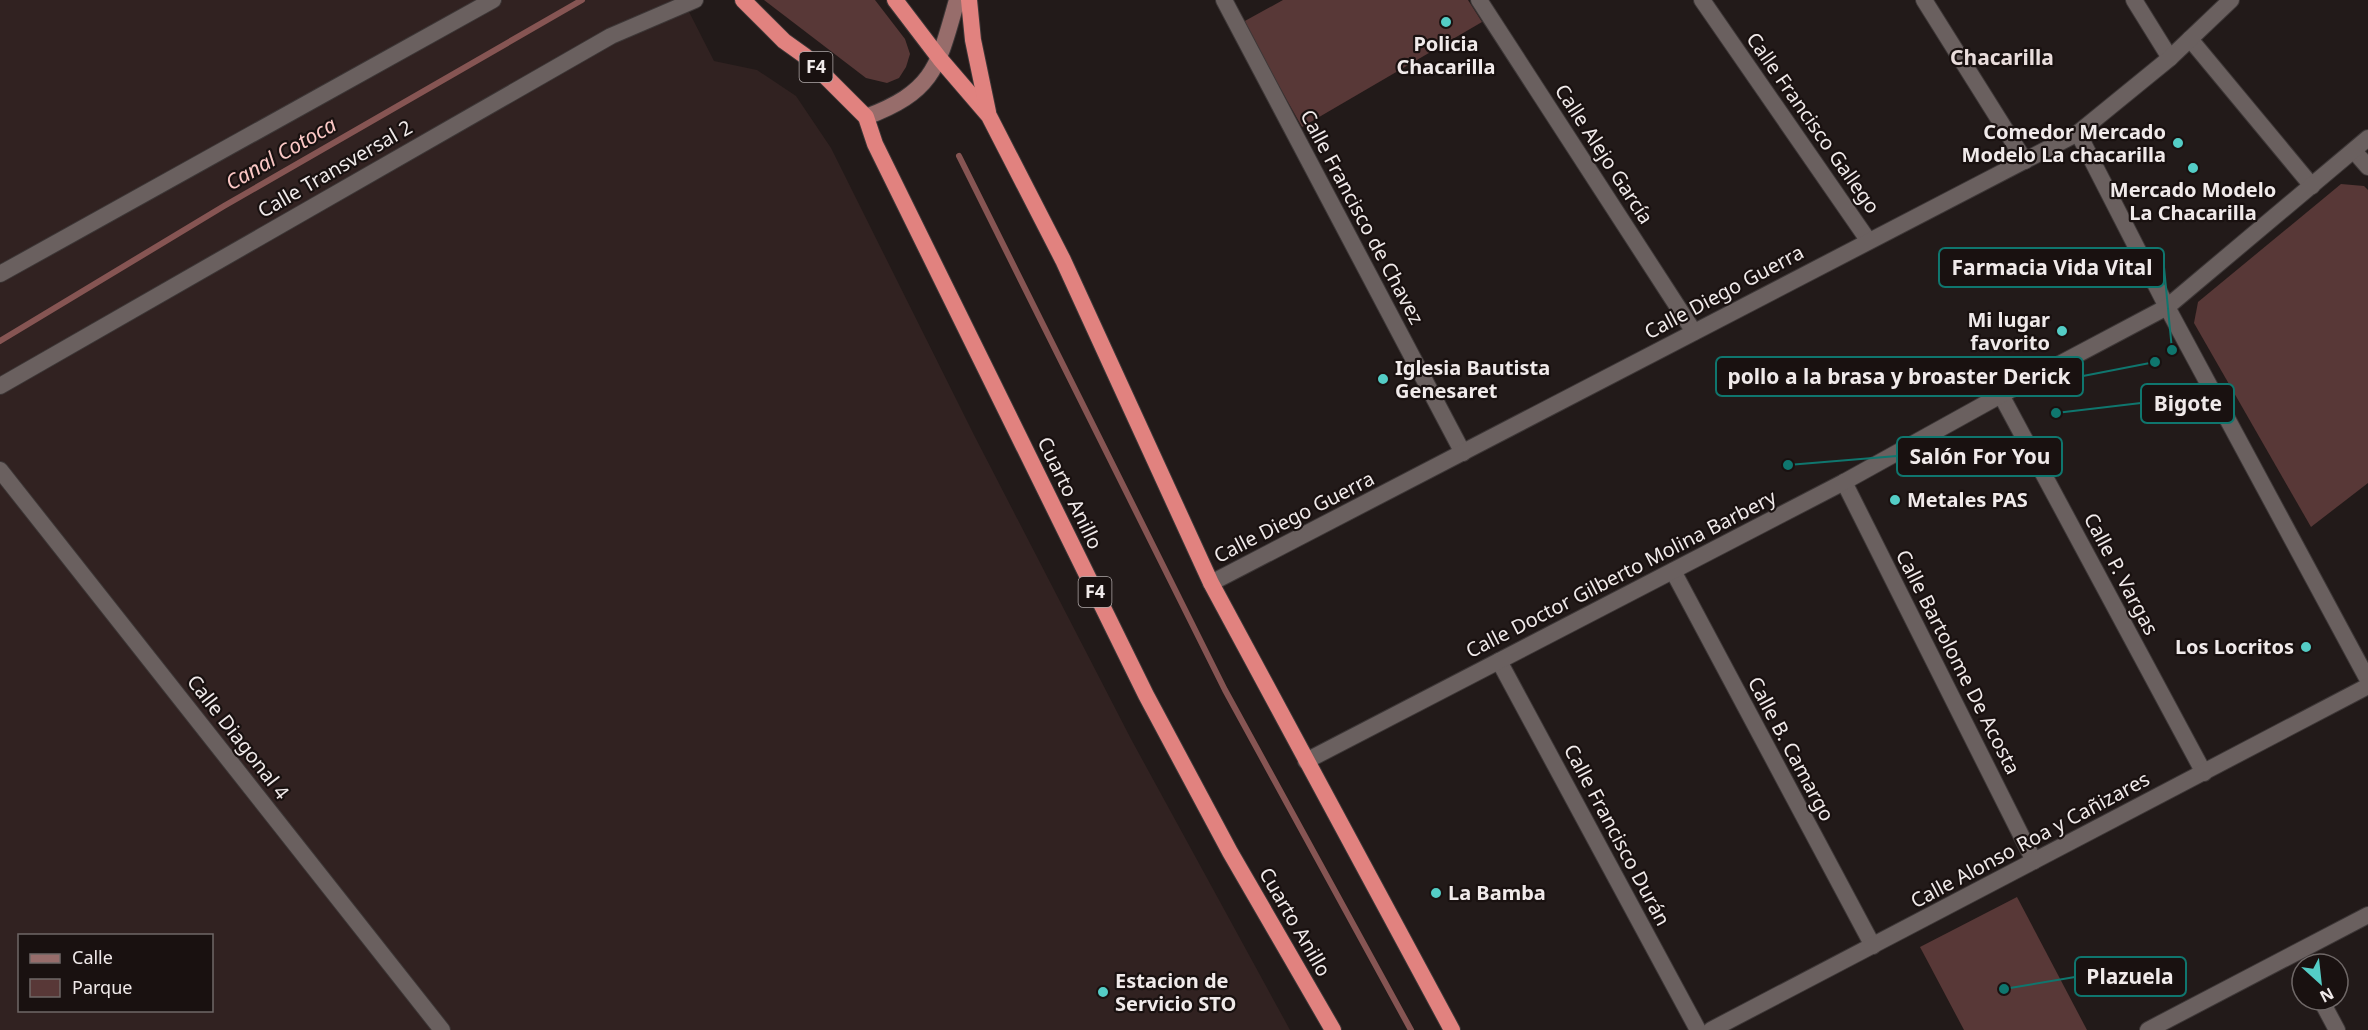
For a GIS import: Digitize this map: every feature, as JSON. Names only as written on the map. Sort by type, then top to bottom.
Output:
[{"type":"highway","name":"Cuarto Anillo","points":[[743,0],[784,41],[805,56],[866,117],[875,144],[1146,695],[1230,852],[1333,1030]]},
{"type":"highway","points":[[895,0],[940,59],[989,116],[1062,260],[1211,583],[1452,1030]]},
{"type":"highway","points":[[969,0],[973,40],[989,116]]},
{"type":"main road","points":[[866,117],[893,107],[922,86],[940,59],[957,0]]},
{"type":"street","points":[[0,274],[493,0]]},
{"type":"street","name":"Calle Transversal 2","points":[[0,386],[594,45],[695,0]]},
{"type":"street","name":"Calle Francisco de Chavez","points":[[1224,0],[1463,453]]},
{"type":"street","name":"Calle Alejo García","points":[[1479,0],[1694,332]]},
{"type":"street","name":"Calle Francisco Gallego","points":[[1702,0],[1868,240]]},
{"type":"street","points":[[1924,0],[2025,161]]},
{"type":"street","points":[[2134,0],[2170,58]]},
{"type":"street","name":"Calle Diego Guerra","points":[[1211,583],[2078,133],[2170,58],[2231,0]]},
{"type":"street","points":[[2190,39],[2312,186]]},
{"type":"street","points":[[2078,133],[2167,307],[2368,680]]},
{"type":"street","name":"Calle Doctor Gilberto Molina Barbery","points":[[1306,761],[1844,482],[2167,307],[2368,138]]},
{"type":"street","points":[[2354,151],[2368,167]]},
{"type":"street","name":"Calle P. Vargas","points":[[2001,395],[2204,773]]},
{"type":"street","name":"Calle Diagonal 4","points":[[0,470],[442,1030]]},
{"type":"street","name":"Calle Bartolome De Acosta","points":[[1844,482],[2034,861]]},
{"type":"street","name":"Calle B. Camargo","points":[[1673,571],[1873,946]]},
{"type":"street","name":"Calle Francisco Durán","points":[[1499,661],[1698,1030]]},
{"type":"street","name":"Calle Alonso Roa y Cañizares","points":[[1711,1030],[2368,686]]},
{"type":"street","points":[[2311,952],[2368,915]]},
{"type":"street","points":[[2148,1030],[2290,964]]},
{"type":"street","points":[[2327,1012],[2337,1030]]},
{"type":"shaded area","points":[[0,0],[683,0],[714,61],[757,70],[796,96],[831,148],[974,435],[1131,739],[1290,1030],[0,1030]]},
{"type":"green space","points":[[764,0],[875,0],[905,39],[910,54],[906,67],[899,78],[887,83],[866,78]]},
{"type":"green space","points":[[1283,0],[1468,0],[1482,22],[1302,127],[1243,22]]},
{"type":"green space","points":[[2341,184],[2364,186],[2368,190],[2368,483],[2311,527],[2194,323],[2198,302]]},
{"type":"green space","points":[[2017,897],[2087,1030],[1964,1030],[1920,947]]},
{"type":"waterway","name":"Canal Cotoca","points":[[0,341],[224,206],[582,0]]},
{"type":"waterway","points":[[959,156],[1225,690],[1411,1030]]},
{"type":"place","name":"Policia Chacarilla","points":[[1446,22]]},
{"type":"place","name":"Comedor Mercado Modelo La chacarilla","points":[[2178,143]]},
{"type":"place","name":"Mercado Modelo La Chacarilla","points":[[2193,168]]},
{"type":"place","name":"Mi lugar favorito","points":[[2062,331]]},
{"type":"place","name":"Farmacia Vida Vital","points":[[2172,350]]},
{"type":"place","name":"pollo a la brasa y broaster Derick","points":[[2155,362]]},
{"type":"place","name":"Iglesia Bautista Genesaret","points":[[1383,379]]},
{"type":"place","name":"Bigote","points":[[2056,413]]},
{"type":"place","name":"Salón For You","points":[[1788,465]]},
{"type":"place","name":"Metales PAS","points":[[1895,500]]},
{"type":"place","name":"Los Locritos","points":[[2306,647]]},
{"type":"place","name":"La Bamba","points":[[1436,893]]},
{"type":"place","name":"Plazuela","points":[[2004,989]]},
{"type":"place","name":"Estacion de Servicio STO","points":[[1103,992]]},
{"type":"district","name":"Chacarilla","points":[[2002,58]]}]
